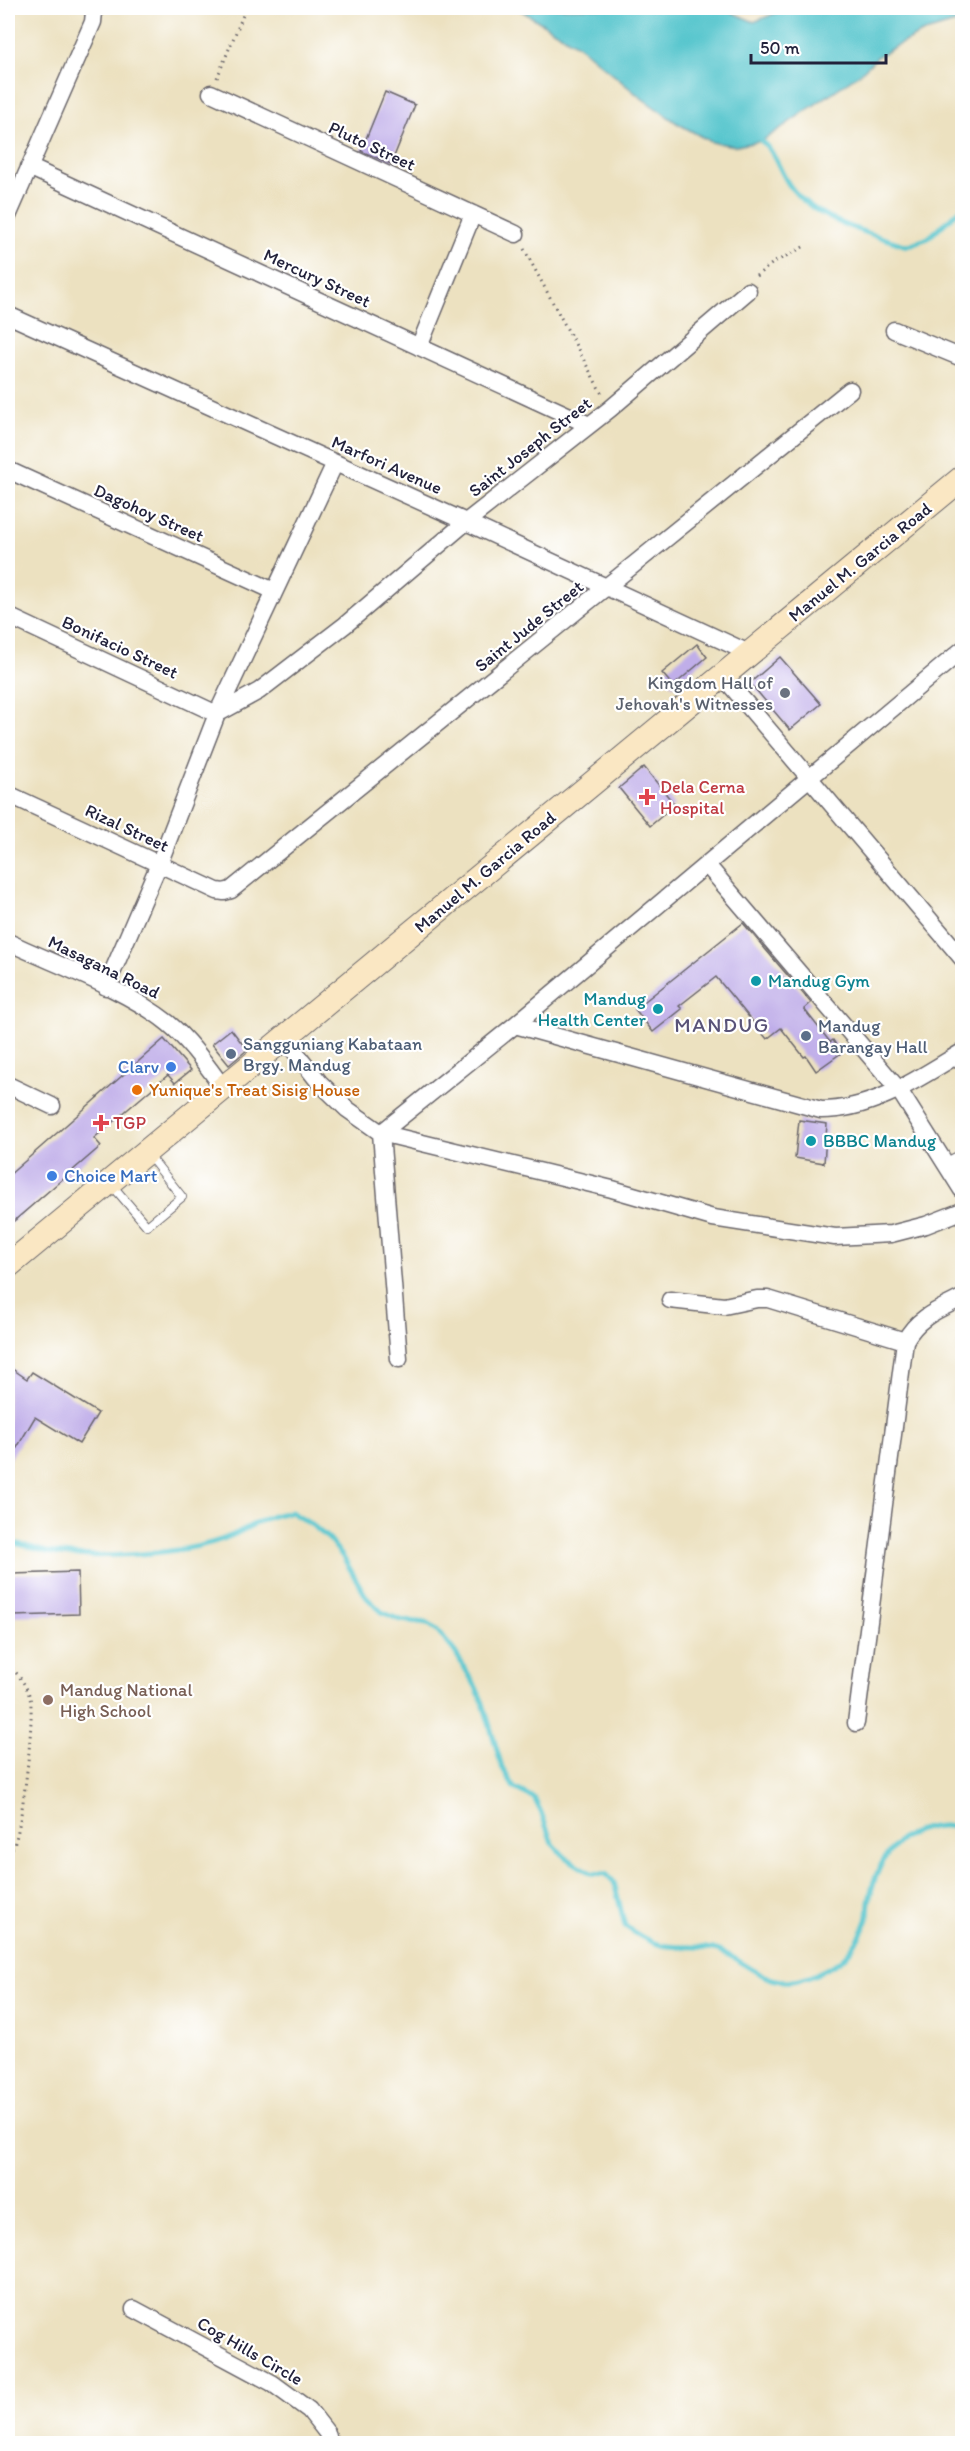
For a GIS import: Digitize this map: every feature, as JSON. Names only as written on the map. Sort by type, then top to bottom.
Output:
[{"type":"main road","name":"Manuel M. Garcia Road","points":[[8,1266],[963,478]]},
{"type":"street","points":[[8,216],[82,49],[93,22],[92,10]]},
{"type":"street","name":"Pluto Street","points":[[211,93],[516,234]]},
{"type":"street","name":"Mercury Street","points":[[29,167],[589,425]]},
{"type":"street","points":[[419,347],[473,214]]},
{"type":"street","name":"Saint Joseph Street","points":[[217,714],[259,691],[302,659],[466,522],[609,409],[748,291]]},
{"type":"street","name":"Marfori Avenue","points":[[8,315],[749,653]]},
{"type":"street","points":[[894,330],[963,358]]},
{"type":"street","name":"Saint Jude Street","points":[[231,890],[850,390]]},
{"type":"street","points":[[106,987],[159,864],[217,714],[335,463]]},
{"type":"street","name":"Dagohoy Street","points":[[8,470],[274,591]]},
{"type":"street","name":"Bonifacio Street","points":[[8,616],[217,714]]},
{"type":"street","points":[[381,1133],[707,865],[963,650]]},
{"type":"street","points":[[722,675],[963,958]]},
{"type":"street","name":"Rizal Street","points":[[8,794],[217,891],[231,890]]},
{"type":"street","points":[[707,865],[899,1090],[963,1190]]},
{"type":"street","name":"Masagana Road","points":[[8,942],[149,1009],[168,1023],[199,1055],[224,1089]]},
{"type":"street","points":[[514,1025],[821,1110],[843,1110],[899,1090],[963,1052]]},
{"type":"street","points":[[285,1039],[319,1082],[347,1109],[381,1133],[612,1189],[713,1218],[835,1237],[891,1234],[927,1225],[963,1212]]},
{"type":"street","points":[[8,1085],[52,1106]]},
{"type":"street","points":[[381,1133],[399,1359]]},
{"type":"street","points":[[856,1723],[905,1341],[910,1332],[925,1317],[963,1298]]},
{"type":"street","points":[[669,1300],[724,1306],[768,1299],[905,1341]]},
{"type":"street","name":"Cog Hills Circle","points":[[134,2308],[272,2383],[309,2410],[327,2433],[330,2444]]},
{"type":"lane","points":[[110,1183],[147,1227],[182,1197],[147,1153]]},
{"type":"lane","points":[[946,1162],[963,1154]]},
{"type":"path","points":[[211,93],[246,8]]},
{"type":"path","points":[[516,234],[609,409]]},
{"type":"path","points":[[748,291],[754,278],[761,271],[805,246]]},
{"type":"path","points":[[8,1664],[19,1676],[30,1697],[32,1720],[19,1829],[13,1847],[8,1852]]},
{"type":"water","points":[[517,8],[722,8],[754,22],[788,8],[962,8],[962,21],[922,33],[878,56],[862,72],[762,141],[736,146],[711,142],[677,123],[640,97],[579,46]]},
{"type":"building","points":[[385,92],[415,105],[391,164],[361,151]]},
{"type":"building","points":[[697,644],[707,657],[673,686],[662,673]]},
{"type":"building","points":[[780,657],[821,704],[790,730],[750,683]]},
{"type":"building","points":[[644,767],[675,805],[650,826],[619,788]]},
{"type":"building","points":[[743,923],[811,1003],[804,1009],[830,1042],[833,1040],[841,1053],[816,1071],[781,1028],[767,1039],[716,977],[679,1006],[682,1009],[653,1032],[635,1009]]},
{"type":"building","points":[[231,1029],[247,1050],[229,1065],[212,1044]]},
{"type":"building","points":[[164,1039],[191,1070],[175,1083],[168,1075],[94,1138],[101,1146],[8,1226],[8,1176]]},
{"type":"building","name":"BBBC Mandug","points":[[799,1120],[827,1124],[824,1163],[795,1158]]},
{"type":"building","points":[[8,1366],[27,1379],[32,1372],[98,1413],[79,1444],[35,1417],[8,1463]]},
{"type":"building","points":[[78,1572],[79,1614],[13,1616],[11,1574]]},
{"type":"waterway","points":[[756,137],[768,148],[790,186],[801,198],[828,217],[859,230],[907,246],[928,238],[962,208]]},
{"type":"waterway","points":[[8,1543],[47,1552],[79,1555],[169,1551],[215,1542],[267,1518],[291,1512],[329,1539],[343,1557],[367,1598],[382,1612],[400,1620],[427,1623],[437,1630],[455,1652],[483,1703],[502,1767],[514,1788],[534,1798],[552,1843],[565,1857],[591,1873],[606,1874],[614,1882],[625,1926],[647,1940],[661,1945],[720,1951],[772,1979],[784,1981],[803,1979],[815,1975],[845,1956],[866,1923],[871,1890],[880,1868],[886,1857],[901,1840],[911,1833],[933,1827],[948,1826],[962,1830]]},
{"type":"place","name":"Kingdom Hall of Jehovah's Witnesses","points":[[785,693]]},
{"type":"place","name":"Dela Cerna Hospital","points":[[647,797]]},
{"type":"place","name":"Mandug Gym","points":[[756,981]]},
{"type":"place","name":"Mandug Health Center","points":[[658,1009]]},
{"type":"place","name":"Mandug Barangay Hall","points":[[806,1036]]},
{"type":"place","name":"Sangguniang Kabataan Brgy. Mandug","points":[[231,1054]]},
{"type":"place","name":"Clarv","points":[[171,1067]]},
{"type":"place","name":"Yunique's Treat Sisig House","points":[[137,1090]]},
{"type":"place","name":"TGP","points":[[101,1123]]},
{"type":"place","name":"BBBC Mandug","points":[[811,1141]]},
{"type":"place","name":"Choice Mart","points":[[52,1176]]},
{"type":"place","name":"Mandug National High School","points":[[48,1700]]},
{"type":"district","name":"MANDUG","points":[[722,1024]]}]
